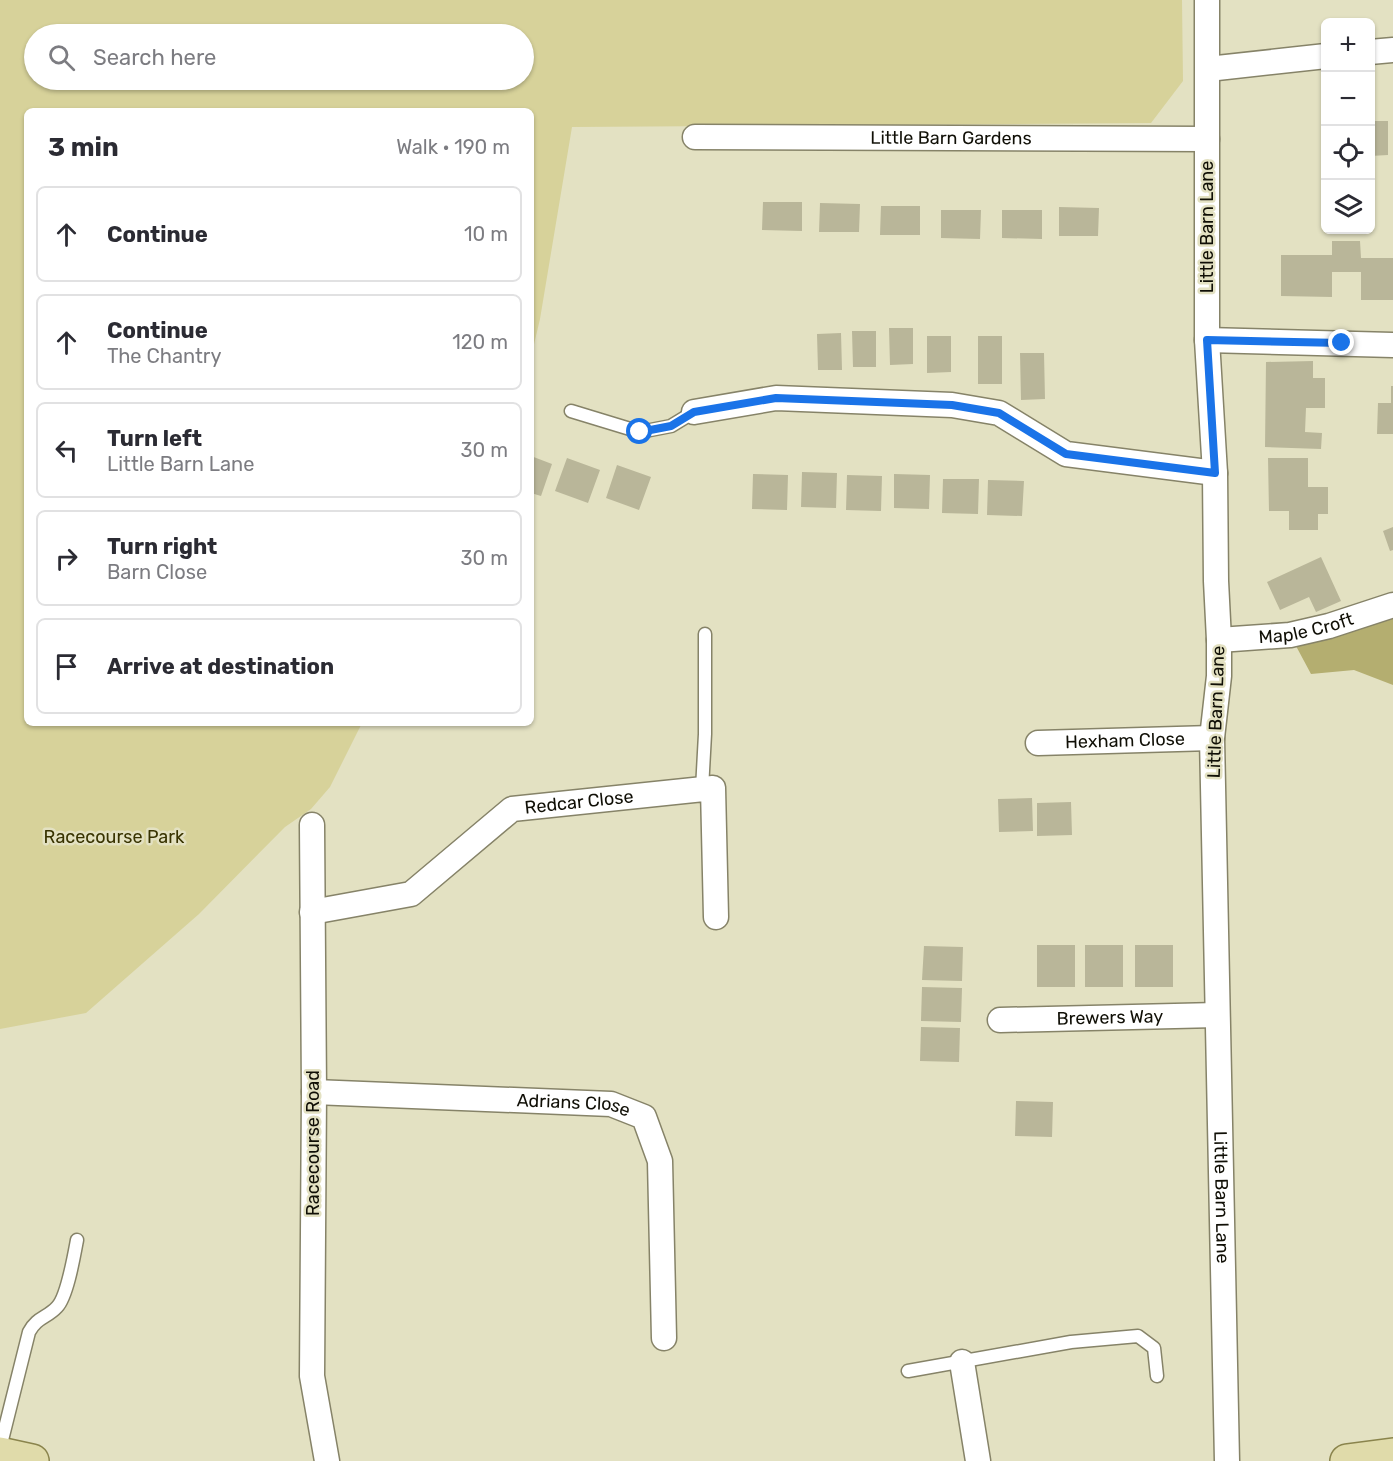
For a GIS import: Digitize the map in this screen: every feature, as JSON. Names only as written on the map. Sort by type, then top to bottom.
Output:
[{"type":"main road","points":[[0,1454],[32,1461]]},
{"type":"main road","points":[[1347,1461],[1393,1455]]},
{"type":"street","name":"Little Barn Lane","points":[[1207,0],[1207,340],[1215,473],[1219,640],[1219,676],[1212,738],[1227,1461]]},
{"type":"street","points":[[1375,52],[1393,50]]},
{"type":"street","points":[[1208,69],[1321,57]]},
{"type":"street","name":"Little Barn Gardens","points":[[695,137],[1208,139]]},
{"type":"street","points":[[1207,340],[1393,345]]},
{"type":"street","points":[[694,412],[776,398],[952,405],[999,413],[1066,454],[1215,473]]},
{"type":"street","name":"Maple Croft","points":[[1219,640],[1290,635],[1329,626],[1393,605]]},
{"type":"street","name":"Hexham Close","points":[[1038,743],[1212,738]]},
{"type":"street","points":[[702,789],[713,788],[716,918]]},
{"type":"street","name":"Redcar Close","points":[[312,912],[411,894],[512,809],[702,789]]},
{"type":"street","name":"Racecourse Road","points":[[312,825],[314,1092],[312,1376],[327,1461]]},
{"type":"street","name":"Brewers Way","points":[[1000,1020],[1217,1015]]},
{"type":"street","name":"Adrians Close","points":[[314,1092],[611,1104],[644,1118],[660,1161],[664,1338]]},
{"type":"street","points":[[962,1362],[978,1461]]},
{"type":"lane","points":[[571,411],[640,432],[671,426],[694,412]]},
{"type":"lane","points":[[702,789],[705,734],[705,634]]},
{"type":"lane","points":[[0,1448],[29,1332],[42,1317],[59,1306],[64,1295],[77,1240]]},
{"type":"lane","points":[[908,1371],[1071,1341],[1138,1336],[1154,1348],[1157,1376]]},
{"type":"green space","name":"Racecourse Park","points":[[0,0],[1182,0],[1183,81],[1151,123],[572,127],[534,344],[534,108],[24,108],[24,726],[360,726],[330,787],[311,809],[285,827],[199,914],[86,1013],[0,1029]]},
{"type":"shaded area","points":[[1393,615],[1393,685],[1354,670],[1311,674],[1296,646],[1321,635]]},
{"type":"building","points":[[1375,121],[1388,121],[1388,155],[1375,156]]},
{"type":"building","points":[[763,202],[802,202],[802,231],[762,230]]},
{"type":"building","points":[[820,203],[860,204],[859,232],[819,232]]},
{"type":"building","points":[[881,206],[920,206],[920,235],[880,235]]},
{"type":"building","points":[[1059,207],[1099,208],[1098,236],[1059,236]]},
{"type":"building","points":[[941,210],[981,210],[980,239],[941,238]]},
{"type":"building","points":[[1002,210],[1042,210],[1042,239],[1002,238]]},
{"type":"building","points":[[1332,241],[1360,241],[1361,258],[1393,258],[1393,300],[1361,300],[1361,272],[1332,272],[1332,297],[1281,296],[1281,255],[1332,255]]},
{"type":"building","points":[[889,328],[913,328],[913,364],[890,365]]},
{"type":"building","points":[[852,331],[876,331],[876,367],[853,367]]},
{"type":"building","points":[[841,333],[842,370],[818,370],[817,334]]},
{"type":"building","points":[[927,336],[951,336],[951,372],[927,373]]},
{"type":"building","points":[[978,336],[1002,336],[1002,384],[978,384]]},
{"type":"building","points":[[1020,353],[1044,353],[1045,399],[1021,400]]},
{"type":"building","points":[[1313,361],[1313,378],[1325,378],[1325,408],[1306,408],[1305,432],[1322,433],[1321,449],[1265,447],[1266,362]]},
{"type":"building","points":[[1391,386],[1393,386],[1393,434],[1377,434],[1378,403],[1391,403]]},
{"type":"building","points":[[534,457],[552,464],[541,496],[534,494]]},
{"type":"building","points":[[567,458],[600,470],[588,503],[555,491]]},
{"type":"building","points":[[1268,458],[1308,458],[1308,487],[1328,487],[1328,514],[1318,514],[1318,530],[1289,530],[1289,511],[1269,511]]},
{"type":"building","points":[[617,465],[651,477],[639,510],[606,498]]},
{"type":"building","points":[[802,472],[837,473],[836,508],[801,507]]},
{"type":"building","points":[[753,474],[788,475],[787,510],[752,509]]},
{"type":"building","points":[[894,474],[930,475],[929,509],[894,508]]},
{"type":"building","points":[[847,475],[882,476],[881,511],[846,510]]},
{"type":"building","points":[[943,479],[979,479],[978,514],[942,513]]},
{"type":"building","points":[[988,480],[1024,481],[1022,516],[987,515]]},
{"type":"building","points":[[1393,527],[1393,550],[1390,551],[1383,531]]},
{"type":"building","points":[[1321,557],[1341,601],[1316,612],[1309,597],[1280,610],[1267,582]]},
{"type":"building","points":[[1032,798],[1033,831],[999,832],[998,799]]},
{"type":"building","points":[[1071,802],[1072,835],[1037,836],[1037,803]]},
{"type":"building","points":[[1037,945],[1075,945],[1075,987],[1037,987]]},
{"type":"building","points":[[1085,945],[1123,945],[1123,987],[1085,987]]},
{"type":"building","points":[[1135,945],[1173,945],[1173,987],[1135,987]]},
{"type":"building","points":[[924,946],[963,947],[962,981],[922,980]]},
{"type":"building","points":[[922,987],[962,988],[961,1022],[921,1021]]},
{"type":"building","points":[[921,1027],[960,1028],[959,1062],[920,1061]]},
{"type":"building","points":[[1016,1101],[1053,1102],[1052,1137],[1015,1136]]},
{"type":"route","points":[[640,432],[671,426],[694,412],[776,398],[952,405],[999,413],[1066,454],[1215,473],[1207,340],[1342,343]]}]
